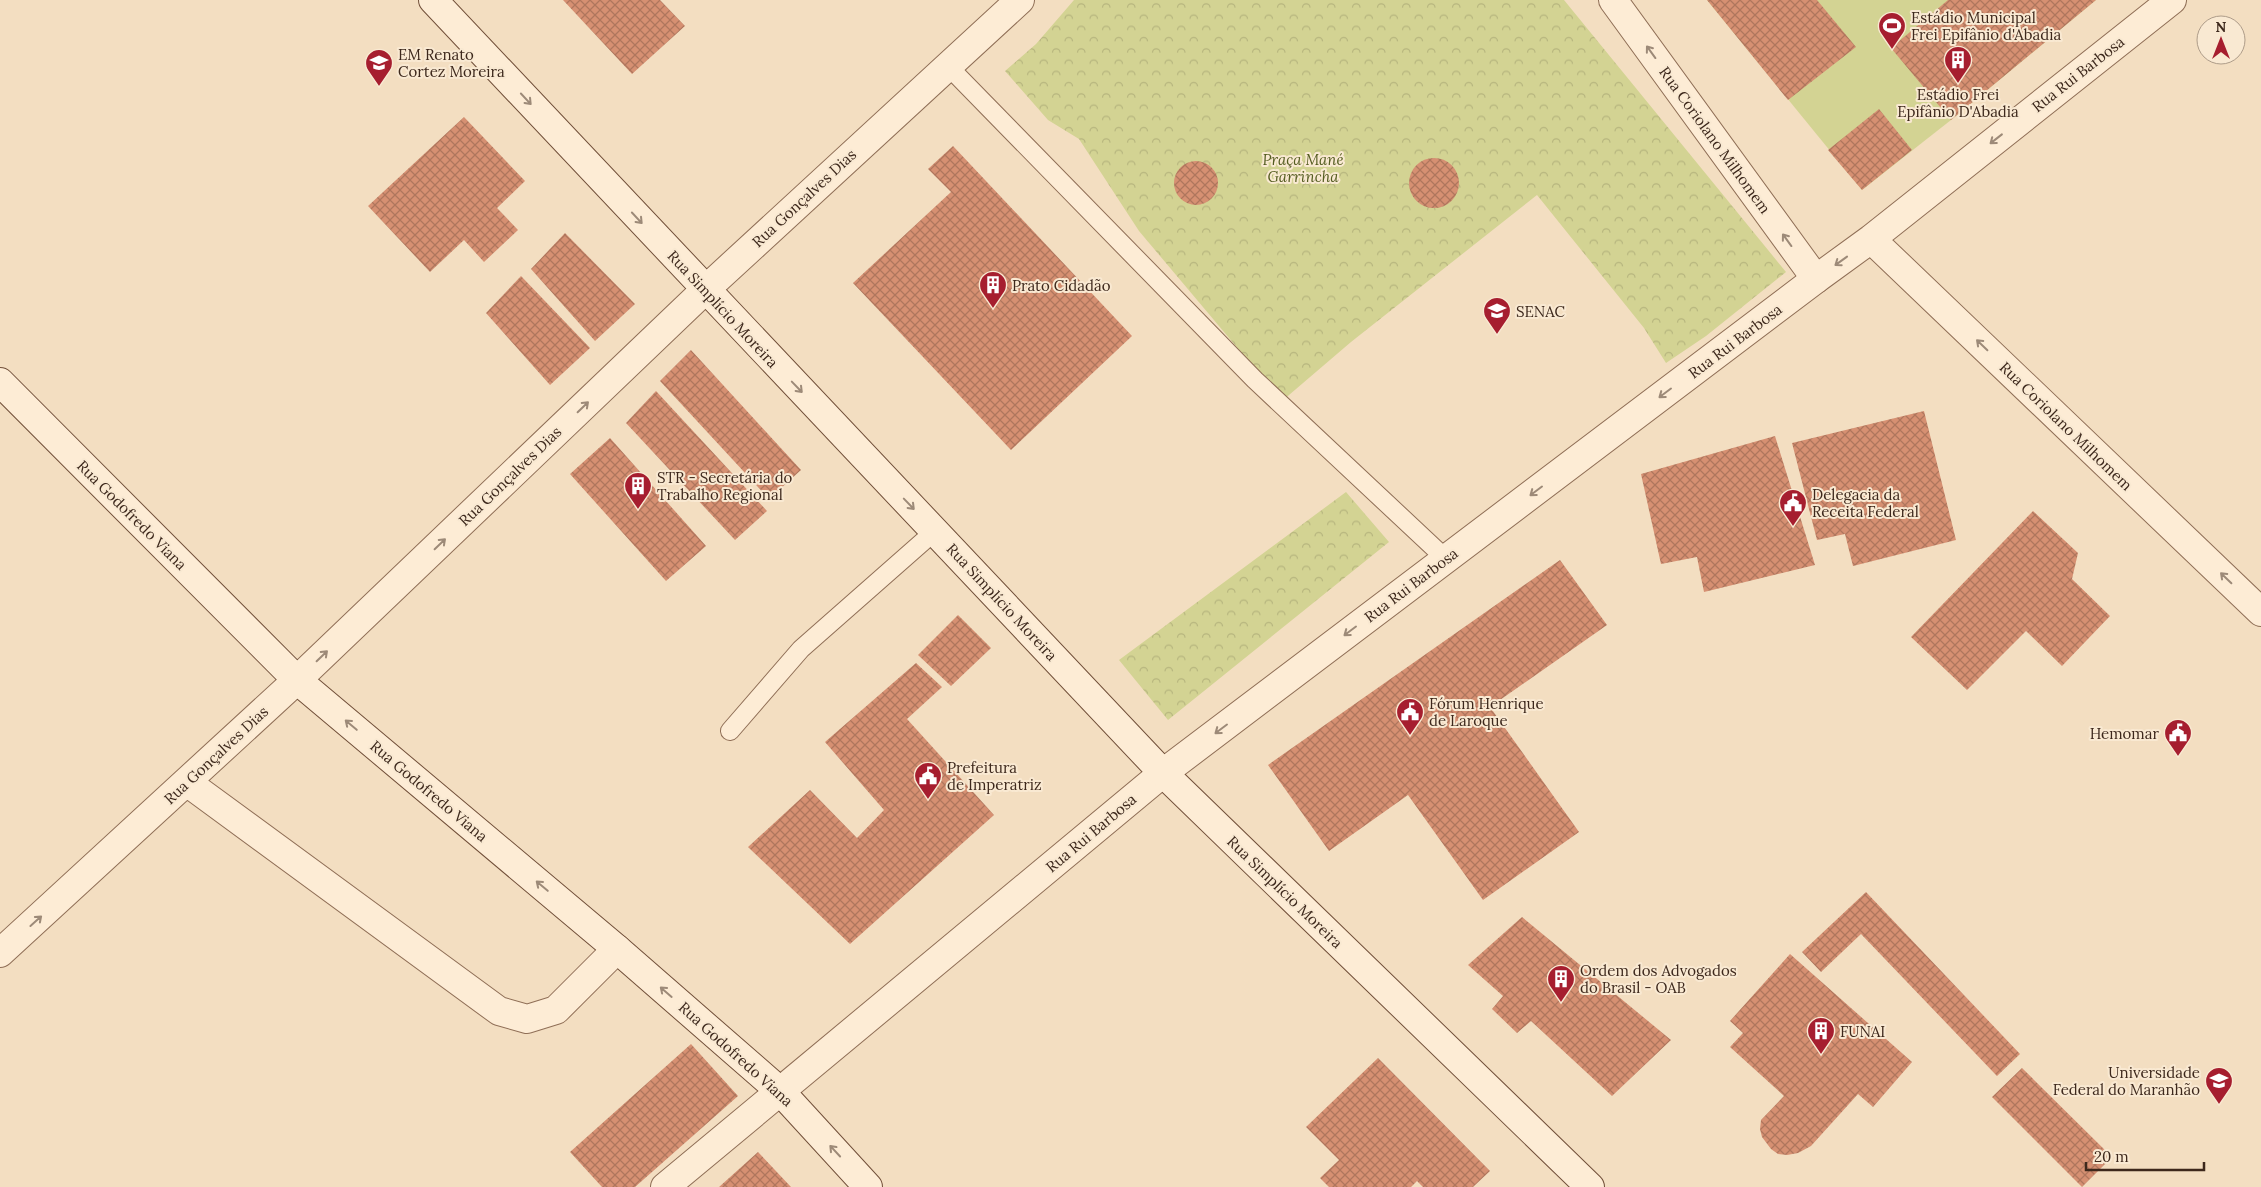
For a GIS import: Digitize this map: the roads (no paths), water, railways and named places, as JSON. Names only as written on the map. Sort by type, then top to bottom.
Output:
[{"type":"street","name":"Rua Simplício Moreira","points":[[433,0],[1163,773],[1590,1187]]},
{"type":"street","name":"Rua Gonçalves Dias","points":[[0,953],[188,783],[705,290],[1020,0]]},
{"type":"street","name":"Rua Coriolano Milhomem","points":[[1613,0],[1816,279]]},
{"type":"street","name":"Rua Rui Barbosa","points":[[665,1187],[1163,773],[1871,239],[2172,0]]},
{"type":"street","name":"Rua Coriolano Milhomem","points":[[1871,239],[2261,612]]},
{"type":"street","name":"Rua Godofredo Viana","points":[[0,382],[297,680],[616,949],[781,1092],[868,1187]]},
{"type":"street","points":[[188,783],[499,1011],[527,1019],[556,1010],[616,949]]},
{"type":"lane","points":[[948,66],[1255,380],[1446,559]]},
{"type":"lane","points":[[730,731],[801,649],[935,531]]},
{"type":"place","name":"Estádio Municipal Frei Epifânio d'Abadia","points":[[1892,50]]},
{"type":"place","name":"Estádio Frei Epifânio D'Abadia","points":[[1958,84]]},
{"type":"place","name":"EM Renato Cortez Moreira","points":[[379,87]]},
{"type":"place","name":"Prato Cidadão","points":[[993,309]]},
{"type":"place","name":"SENAC","points":[[1497,335]]},
{"type":"place","name":"STR - Secretária do Trabalho Regional","points":[[638,510]]},
{"type":"place","name":"Delegacia da Receita Federal","points":[[1793,527]]},
{"type":"place","name":"Fórum Henrique de Laroque","points":[[1410,736]]},
{"type":"place","name":"Hemomar","points":[[2178,757]]},
{"type":"place","name":"Prefeitura de Imperatriz","points":[[928,800]]},
{"type":"place","name":"Ordem dos Advogados do Brasil - OAB","points":[[1561,1003]]},
{"type":"place","name":"FUNAI","points":[[1821,1055]]},
{"type":"place","name":"Universidade Federal do Maranhão","points":[[2219,1105]]},
{"type":"park label","name":"Praça Mané Garrincha","points":[[1303,168]]}]
